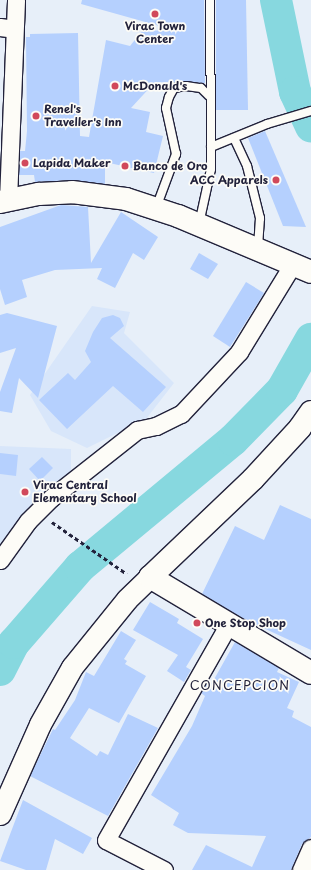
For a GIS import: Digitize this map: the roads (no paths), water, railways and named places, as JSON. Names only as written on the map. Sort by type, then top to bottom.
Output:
[{"type":"main road","points":[[4,201],[39,194],[102,194],[156,208],[302,268]]},
{"type":"main road","points":[[311,412],[300,428],[253,479],[150,577],[228,625],[311,673]]},
{"type":"street","points":[[4,201],[7,28],[16,0]]},
{"type":"street","points":[[0,560],[28,521],[52,498],[137,430],[156,426],[181,414],[239,352],[302,268]]},
{"type":"street","points":[[0,814],[40,724],[72,667],[127,599],[150,577]]},
{"type":"street","points":[[164,870],[106,840],[228,625]]},
{"type":"street","points":[[301,870],[311,848]]},
{"type":"lane","points":[[198,225],[211,169],[209,96],[210,0]]},
{"type":"lane","points":[[156,208],[176,154],[166,108],[169,97],[174,88],[186,86],[201,88],[209,96]]},
{"type":"lane","points":[[211,147],[267,124],[311,111]]},
{"type":"lane","points":[[234,138],[247,166],[260,218],[258,249]]},
{"type":"waterway","points":[[276,0],[295,92],[311,126]]},
{"type":"waterway","points":[[0,670],[14,643],[80,567],[233,440],[282,390],[311,339]]},
{"type":"place","name":"Virac Town Center","points":[[155,14]]},
{"type":"place","name":"McDonald's","points":[[115,86]]},
{"type":"place","name":"Renel's Traveller's Inn","points":[[36,116]]},
{"type":"place","name":"Lapida Maker","points":[[25,163]]},
{"type":"place","name":"Banco de Oro","points":[[125,166]]},
{"type":"place","name":"ACC Apparels","points":[[276,180]]},
{"type":"place","name":"Virac Central Elementary School","points":[[25,492]]},
{"type":"place","name":"One Stop Shop","points":[[197,623]]},
{"type":"district","name":"CONCEPCION","points":[[240,685]]}]
